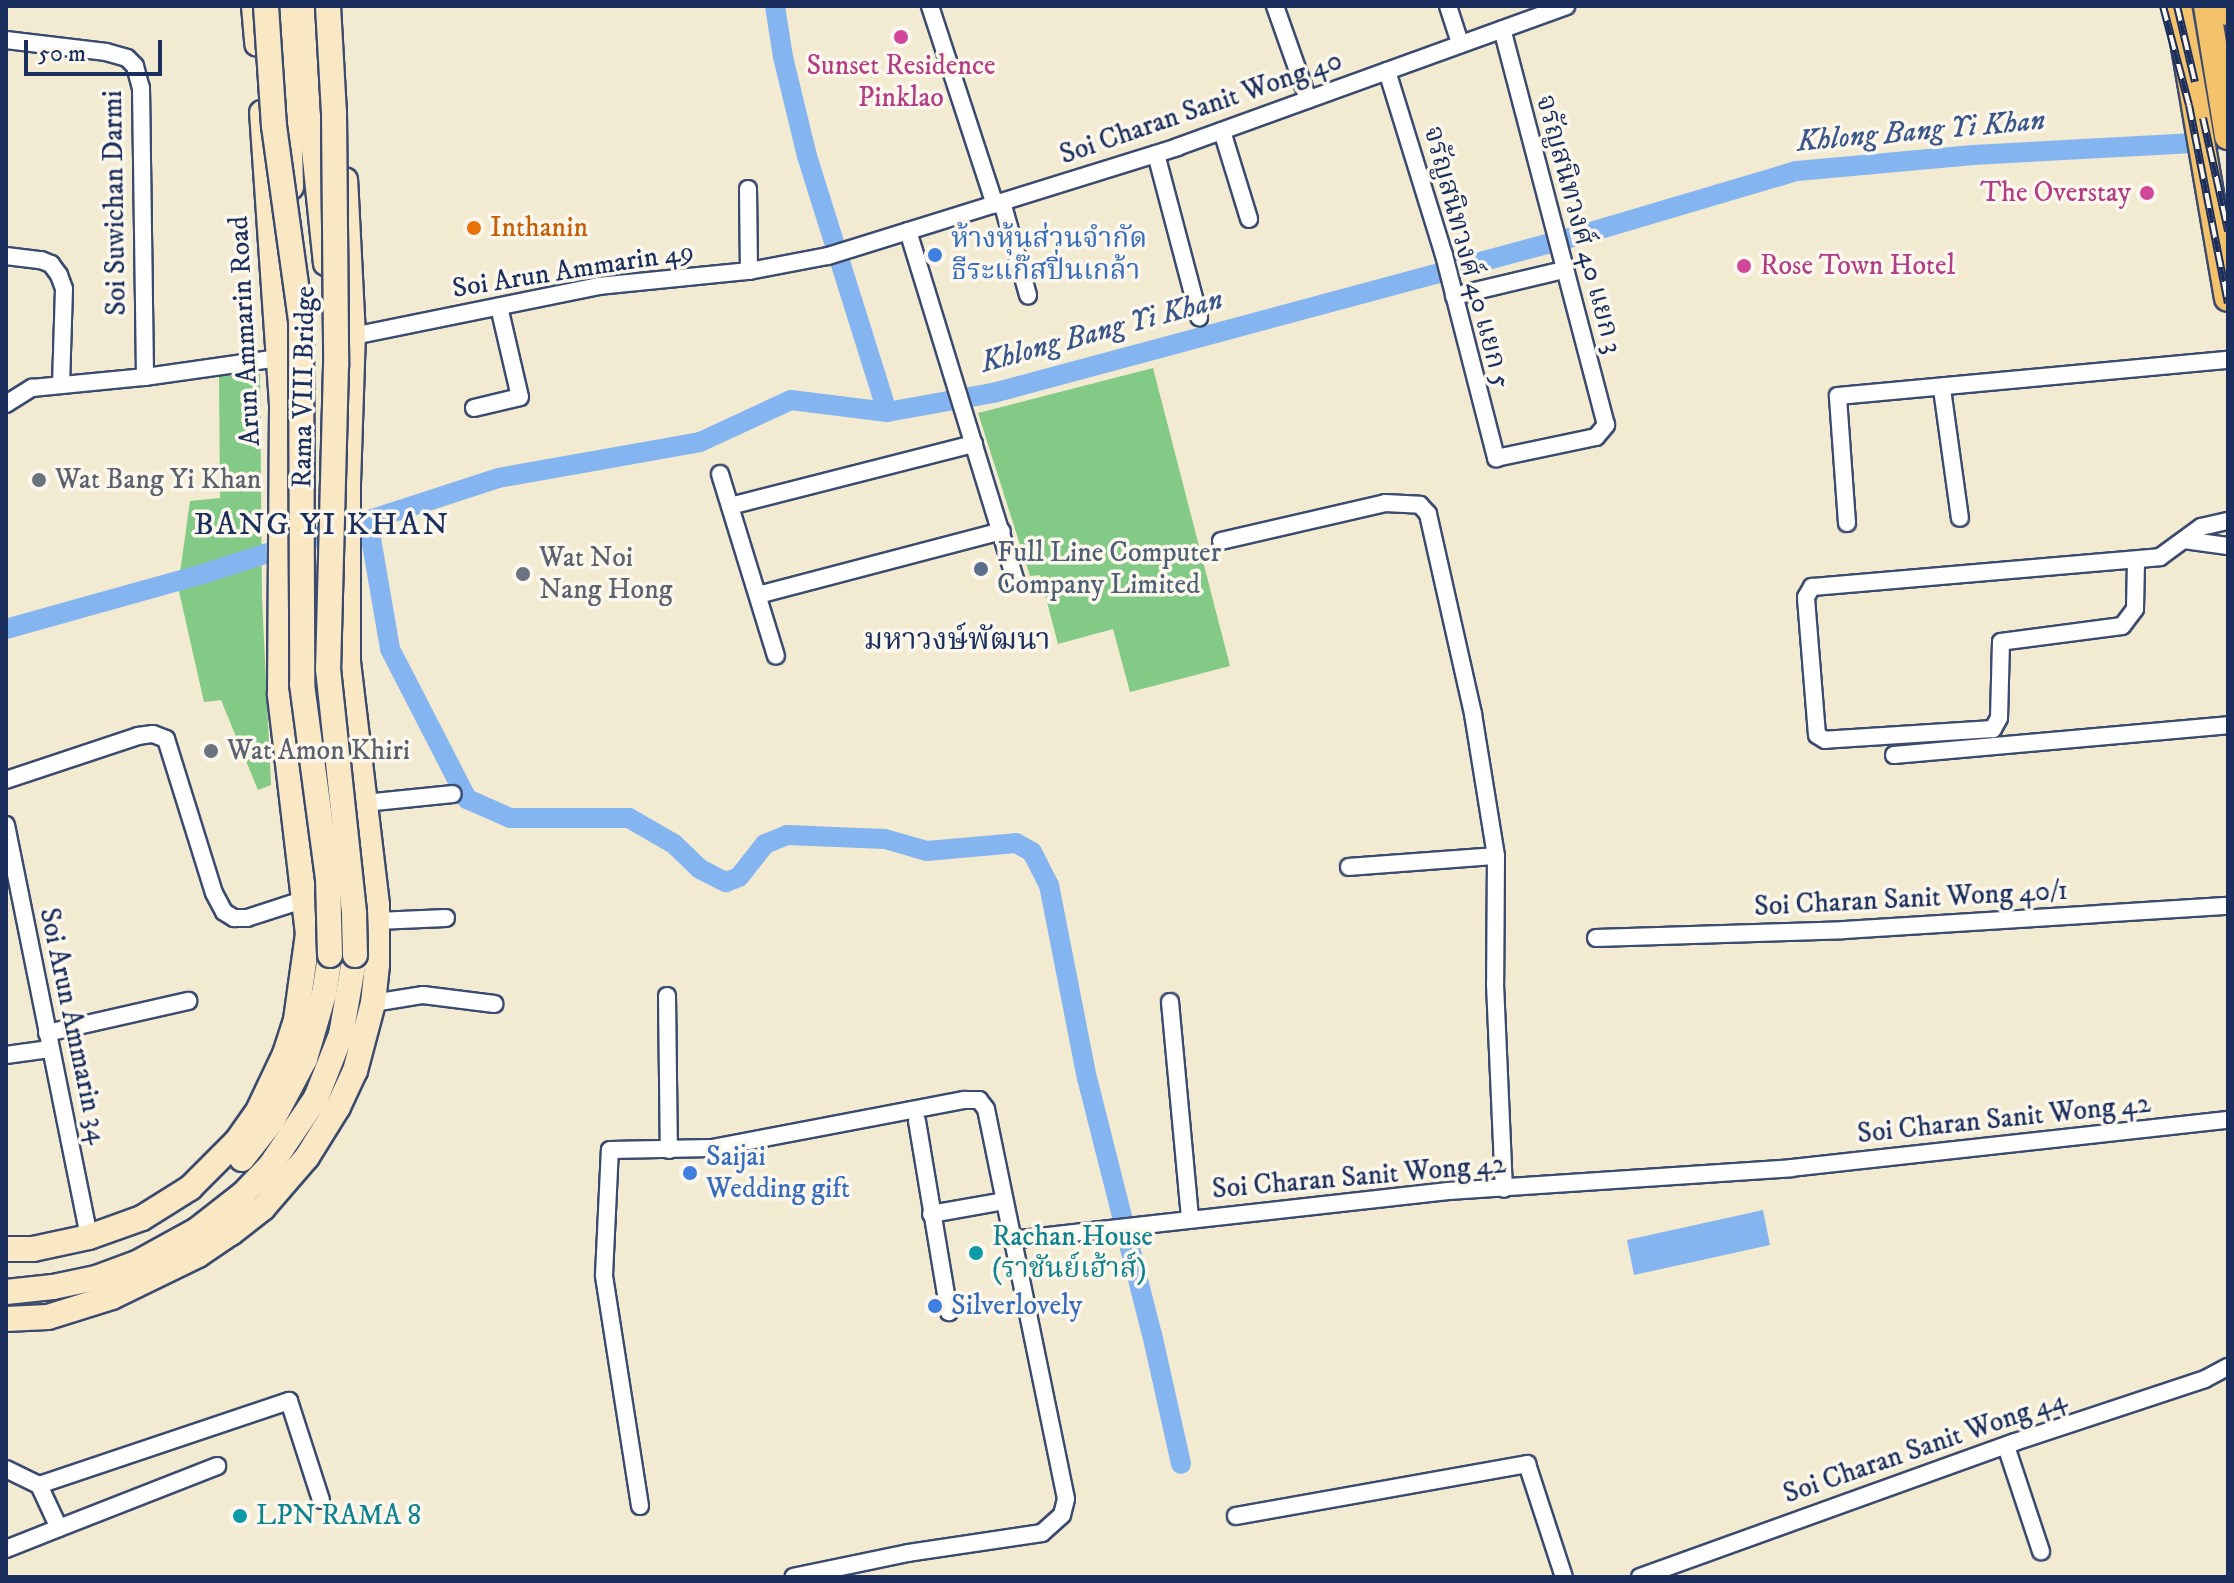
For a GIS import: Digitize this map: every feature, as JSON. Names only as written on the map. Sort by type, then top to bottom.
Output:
[{"type":"main road","name":"Arun Ammarin Road","points":[[6,1249],[33,1249],[89,1237],[142,1218],[190,1188],[237,1141],[259,1109],[285,1054],[302,992],[308,934],[280,694],[282,405],[254,6]]},
{"type":"main road","name":"Rama VIII Bridge","points":[[6,1266],[54,1262],[93,1252],[129,1239],[201,1196],[247,1153],[272,1121],[305,1059],[324,994],[330,955],[328,878],[302,684],[301,321],[274,126],[266,6]]},
{"type":"main road","points":[[286,6],[349,424]]},
{"type":"main road","points":[[282,405],[291,318],[305,6]]},
{"type":"main road","name":"Rama VIII Bridge","points":[[6,1292],[96,1278],[158,1253],[216,1217],[270,1166],[294,1133],[316,1098],[341,1035],[355,955],[354,914],[328,669],[336,350],[334,112],[328,6]]},
{"type":"main road","points":[[6,1319],[48,1317],[112,1297],[198,1255],[263,1208],[307,1157],[338,1107],[355,1071],[373,1003],[377,921],[348,661],[348,483],[353,336],[334,6]]},
{"type":"main road","points":[[2178,6],[2228,298]]},
{"type":"main road","points":[[2207,6],[2227,131]]},
{"type":"main road","points":[[2227,6],[2228,12]]},
{"type":"street","points":[[930,6],[1028,295]]},
{"type":"street","points":[[1275,6],[1308,99]]},
{"type":"street","points":[[1448,6],[1460,44]]},
{"type":"street","name":"Soi Charan Sanit Wong 40","points":[[849,250],[1156,154],[1555,8]]},
{"type":"street","name":"จรัญสนิทวงศ์ 40 แยก 3","points":[[1496,458],[1596,437],[1606,425],[1502,29]]},
{"type":"street","name":"Soi Suwichan Darmi","points":[[6,40],[106,52],[127,58],[135,66],[141,88],[145,377]]},
{"type":"street","name":"จรัญสนิทวงศ์ 40 แยก 5","points":[[1387,71],[1444,255],[1496,458]]},
{"type":"street","points":[[1222,131],[1249,219]]},
{"type":"street","points":[[1156,154],[1199,317]]},
{"type":"street","points":[[748,189],[749,271]]},
{"type":"street","points":[[908,231],[1016,582]]},
{"type":"street","name":"Soi Arun Ammarin 49","points":[[353,336],[598,286],[749,271],[849,250]]},
{"type":"street","points":[[6,256],[41,260],[51,264],[59,275],[64,289],[61,385]]},
{"type":"street","points":[[1454,296],[1563,270]]},
{"type":"street","points":[[474,408],[520,397],[499,307]]},
{"type":"street","points":[[6,404],[32,388],[145,377],[278,358]]},
{"type":"street","points":[[1847,523],[1838,396],[1942,389],[2228,360]]},
{"type":"street","points":[[1942,389],[1960,518]]},
{"type":"street","points":[[730,506],[974,444]]},
{"type":"street","points":[[720,474],[776,656]]},
{"type":"street","points":[[1221,541],[1385,503],[1420,505],[1428,514],[1473,714],[1496,856],[1495,984],[1504,1189]]},
{"type":"street","points":[[2136,561],[2135,609],[2122,626],[2003,640],[1999,718],[1993,729],[1825,740],[1817,735],[1806,597],[1812,587],[2136,561],[2166,555],[2201,527],[2228,521]]},
{"type":"street","points":[[758,595],[1002,531]]},
{"type":"street","points":[[2184,540],[2228,546]]},
{"type":"street","points":[[1894,755],[2228,725]]},
{"type":"street","points":[[6,780],[138,736],[153,734],[166,739],[214,893],[224,912],[234,918],[247,918],[306,899]]},
{"type":"street","points":[[365,803],[453,794]]},
{"type":"street","name":"Soi Arun Ammarin 34","points":[[6,825],[89,1237]]},
{"type":"street","points":[[1349,867],[1496,856]]},
{"type":"street","name":"Soi Charan Sanit Wong 40/1","points":[[1596,938],[1844,930],[2228,906]]},
{"type":"street","points":[[377,921],[446,918]]},
{"type":"street","points":[[373,1003],[423,995],[494,1004]]},
{"type":"street","points":[[667,996],[669,1150]]},
{"type":"street","points":[[6,1055],[188,1001]]},
{"type":"street","points":[[1170,1002],[1190,1219]]},
{"type":"street","points":[[640,1506],[604,1275],[610,1150],[712,1148],[964,1100],[979,1100],[986,1109],[1066,1499],[1062,1515],[1042,1533],[908,1553],[793,1577]]},
{"type":"street","name":"Soi Charan Sanit Wong 42","points":[[1011,1240],[1449,1191],[1791,1168],[2228,1120]]},
{"type":"street","points":[[917,1121],[949,1312]]},
{"type":"street","points":[[931,1214],[1004,1201]]},
{"type":"street","name":"Soi Charan Sanit Wong 44","points":[[1640,1577],[2006,1446],[2205,1379],[2228,1367]]},
{"type":"street","points":[[39,1485],[289,1401],[321,1500]]},
{"type":"street","points":[[2006,1446],[2041,1551]]},
{"type":"street","points":[[1236,1516],[1527,1464],[1564,1577]]},
{"type":"street","points":[[6,1549],[217,1466]]},
{"type":"street","points":[[6,1469],[39,1485],[59,1528]]},
{"type":"green space","points":[[1153,368],[1230,666],[1130,692],[1113,629],[1058,644],[1040,575],[1030,576],[978,413]]},
{"type":"green space","points":[[260,374],[262,598],[271,785],[258,790],[221,700],[204,702],[178,587],[190,501],[220,498],[219,376]]},
{"type":"water","points":[[1763,1210],[1770,1245],[1634,1275],[1627,1240]]},
{"type":"waterway","points":[[775,6],[783,57],[807,156],[887,412]]},
{"type":"waterway","name":"Khlong Bang Yi Khan","points":[[6,629],[200,575],[498,478],[700,442],[791,400],[887,412],[993,393],[1577,236],[1797,171],[1973,155],[2213,142]]},
{"type":"waterway","points":[[368,521],[390,649],[467,799],[510,818],[629,818],[674,844],[700,869],[726,882],[739,877],[765,844],[787,835],[885,839],[927,851],[1016,843],[1032,852],[1049,885],[1087,1078],[1152,1334],[1181,1464]]},
{"type":"railway","points":[[2163,6],[2189,105],[2228,303]]},
{"type":"railway","points":[[2177,6],[2195,82]]},
{"type":"railway","points":[[2203,118],[2228,231]]},
{"type":"place","name":"Sunset Residence Pinklao","points":[[901,37]]},
{"type":"place","name":"The Overstay","points":[[2147,193]]},
{"type":"place","name":"Inthanin","points":[[474,228]]},
{"type":"place","name":"ห้างหุ้นส่วนจำกัด ธีระแก๊สปิ่นเกล้า","points":[[935,255]]},
{"type":"place","name":"Rose Town Hotel","points":[[1744,266]]},
{"type":"place","name":"Wat Bang Yi Khan","points":[[39,480]]},
{"type":"place","name":"Full Line Computer Company Limited","points":[[981,569]]},
{"type":"place","name":"Wat Noi Nang Hong","points":[[523,574]]},
{"type":"place","name":"Wat Amon Khiri","points":[[211,751]]},
{"type":"place","name":"Saijai Wedding gift","points":[[690,1173]]},
{"type":"place","name":"Rachan House (ราชันย์เฮ้าส์)","points":[[976,1253]]},
{"type":"place","name":"Silverlovely","points":[[935,1306]]},
{"type":"place","name":"LPN RAMA 8","points":[[240,1516]]},
{"type":"district","name":"BANG YI KHAN","points":[[322,525]]},
{"type":"district","name":"มหาวงษ์พัฒนา","points":[[957,641]]}]
